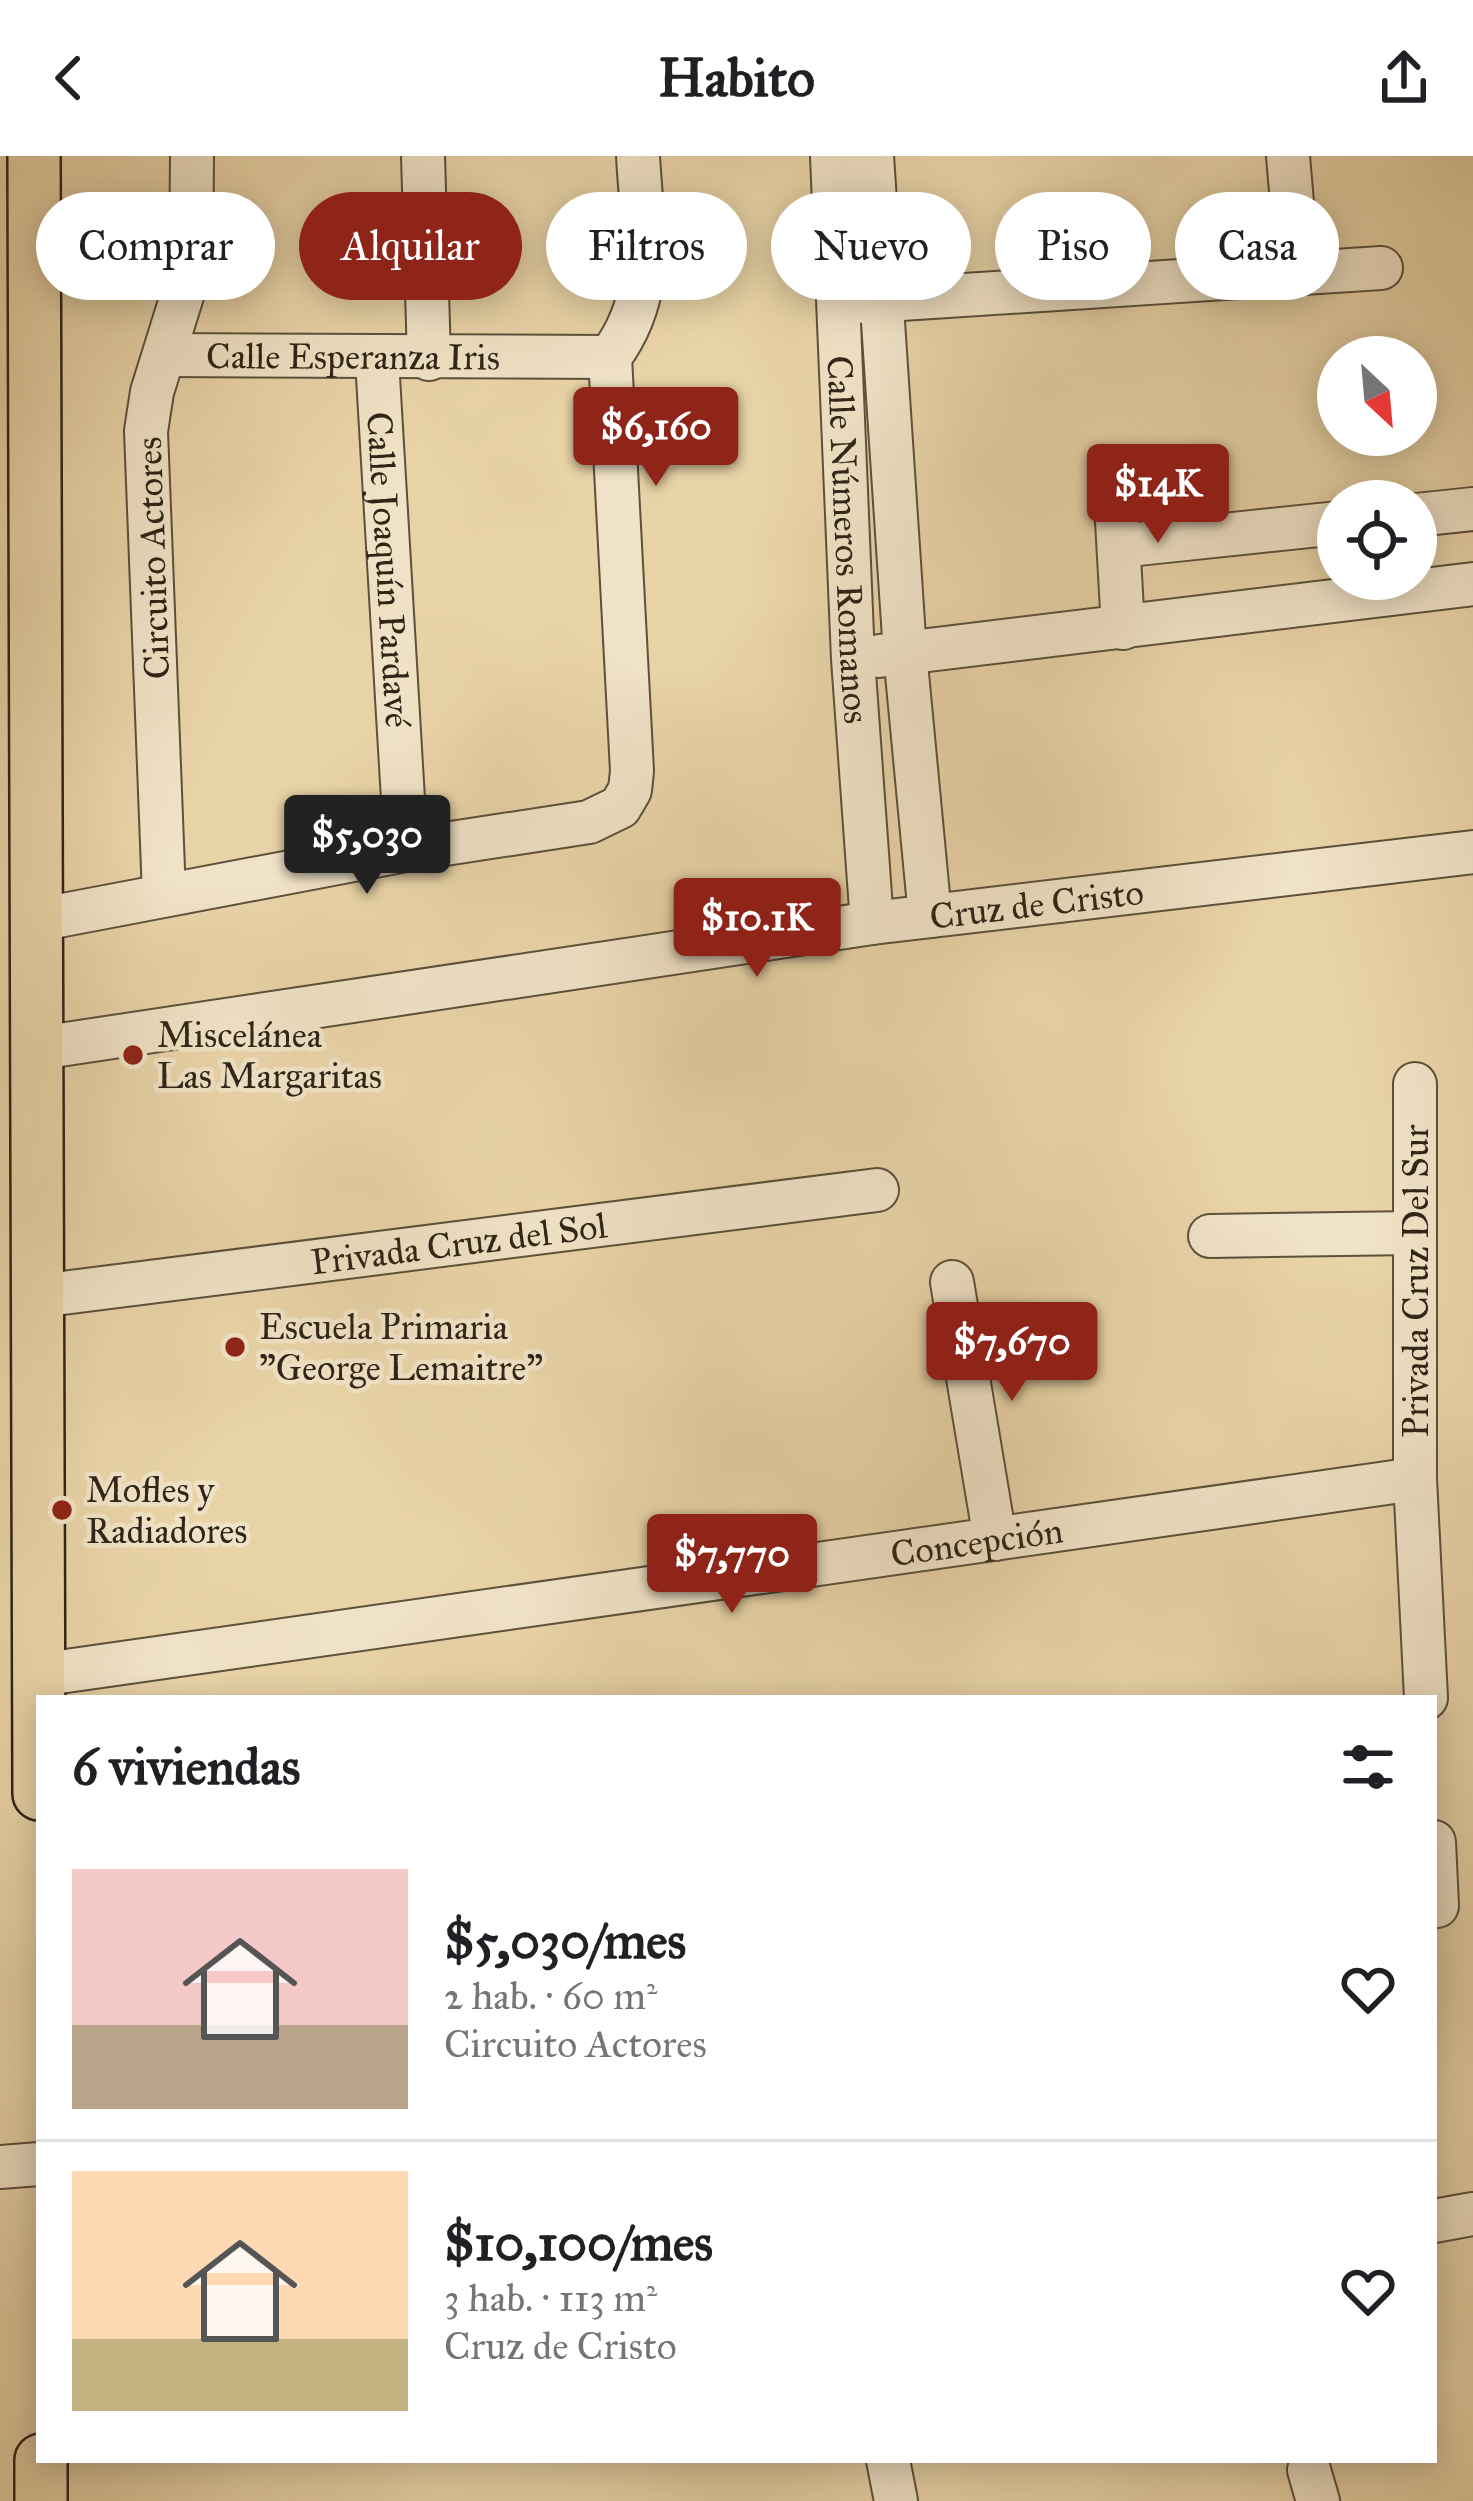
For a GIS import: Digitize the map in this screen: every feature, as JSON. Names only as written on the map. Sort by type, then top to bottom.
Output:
[{"type":"main road","points":[[34,156],[38,1695]]},
{"type":"main road","points":[[41,2463],[41,2501]]},
{"type":"street","name":"Circuito Actores","points":[[164,895],[146,431],[152,392],[191,267],[192,156]]},
{"type":"street","points":[[423,156],[429,359]]},
{"type":"street","points":[[37,920],[406,850],[589,822],[620,807],[630,790],[610,358],[635,324],[645,284],[638,156]]},
{"type":"street","name":"Calle Números Romanos","points":[[832,156],[854,658],[872,923]]},
{"type":"street","name":"Calle Números Romanos","points":[[872,156],[875,192]]},
{"type":"street","points":[[1288,156],[1291,192]]},
{"type":"street","points":[[1339,271],[1381,268]]},
{"type":"street","points":[[971,294],[1175,281]]},
{"type":"street","points":[[837,303],[883,300]]},
{"type":"street","name":"Calle Números Romanos","points":[[883,300],[905,653],[930,916]]},
{"type":"street","name":"Calle Esperanza Iris","points":[[167,355],[610,358]]},
{"type":"street","name":"Calle Joaquín Pardavé","points":[[376,360],[406,850]]},
{"type":"street","points":[[843,444],[892,446]]},
{"type":"street","points":[[1114,468],[1123,628]]},
{"type":"street","points":[[1437,513],[1473,509]]},
{"type":"street","points":[[1119,547],[1317,525]]},
{"type":"street","points":[[854,658],[1473,584]]},
{"type":"street","name":"Cruz de Cristo","points":[[33,1049],[872,923],[1473,852]]},
{"type":"street","name":"Privada Cruz Del Sur","points":[[1414,1084],[1415,1479],[1426,1695]]},
{"type":"street","name":"Privada Cruz del Sol","points":[[39,1296],[877,1190]]},
{"type":"street","points":[[1210,1236],[1414,1233]]},
{"type":"street","points":[[952,1282],[995,1539]]},
{"type":"street","name":"Concepción","points":[[38,1675],[1415,1479]]},
{"type":"street","points":[[1437,1855],[1448,1904]]},
{"type":"street","points":[[0,2167],[36,2164]]},
{"type":"street","points":[[1437,2220],[1473,2214]]},
{"type":"street","points":[[889,2463],[896,2501]]},
{"type":"place","name":"Miscelánea Las Margaritas","points":[[133,1055]]},
{"type":"place","name":"Escuela Primaria \"George Lemaitre\"","points":[[235,1347]]},
{"type":"place","name":"Mofles y Radiadores","points":[[62,1510]]}]
